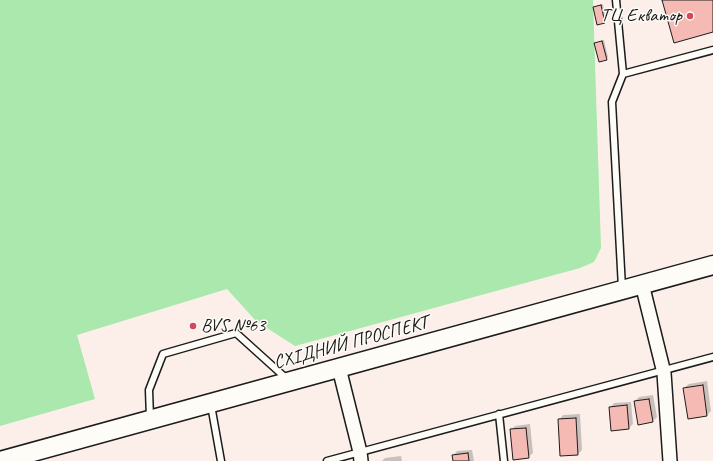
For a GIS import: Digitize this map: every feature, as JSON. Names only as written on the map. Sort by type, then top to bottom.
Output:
[{"type":"main road","name":"СХІДНИЙ ПРОСПЕКТ","points":[[0,461],[713,265]]},
{"type":"street","points":[[642,284],[663,370],[670,461]]},
{"type":"street","points":[[339,368],[361,456]]},
{"type":"lane","points":[[616,0],[623,74],[612,102],[622,290]]},
{"type":"lane","points":[[623,74],[713,50]]},
{"type":"lane","points":[[150,420],[149,390],[163,354],[236,333],[290,381]]},
{"type":"lane","points":[[327,461],[361,456],[499,414],[713,357]]},
{"type":"lane","points":[[211,403],[221,461]]},
{"type":"lane","points":[[499,414],[504,461]]},
{"type":"green space","points":[[0,0],[593,0],[601,248],[594,262],[580,268],[295,346],[256,321],[227,289],[77,335],[95,399],[0,426]]},
{"type":"building","name":"ТЦ Екватор","points":[[662,0],[713,0],[713,32],[674,43]]},
{"type":"building","points":[[601,5],[605,23],[597,25],[593,7]]},
{"type":"building","points":[[602,41],[607,60],[599,62],[594,43]]},
{"type":"building","points":[[703,385],[707,416],[688,419],[683,388]]},
{"type":"building","points":[[649,399],[653,422],[638,425],[634,401]]},
{"type":"building","points":[[627,405],[629,429],[611,431],[609,407]]},
{"type":"building","points":[[576,418],[578,455],[560,456],[558,419]]},
{"type":"building","points":[[526,428],[529,458],[513,460],[510,429]]},
{"type":"building","points":[[468,453],[469,461],[453,461],[452,455]]},
{"type":"place","name":"ТЦ Екватор","points":[[690,16]]},
{"type":"place","name":"BVS №63","points":[[193,326]]}]
